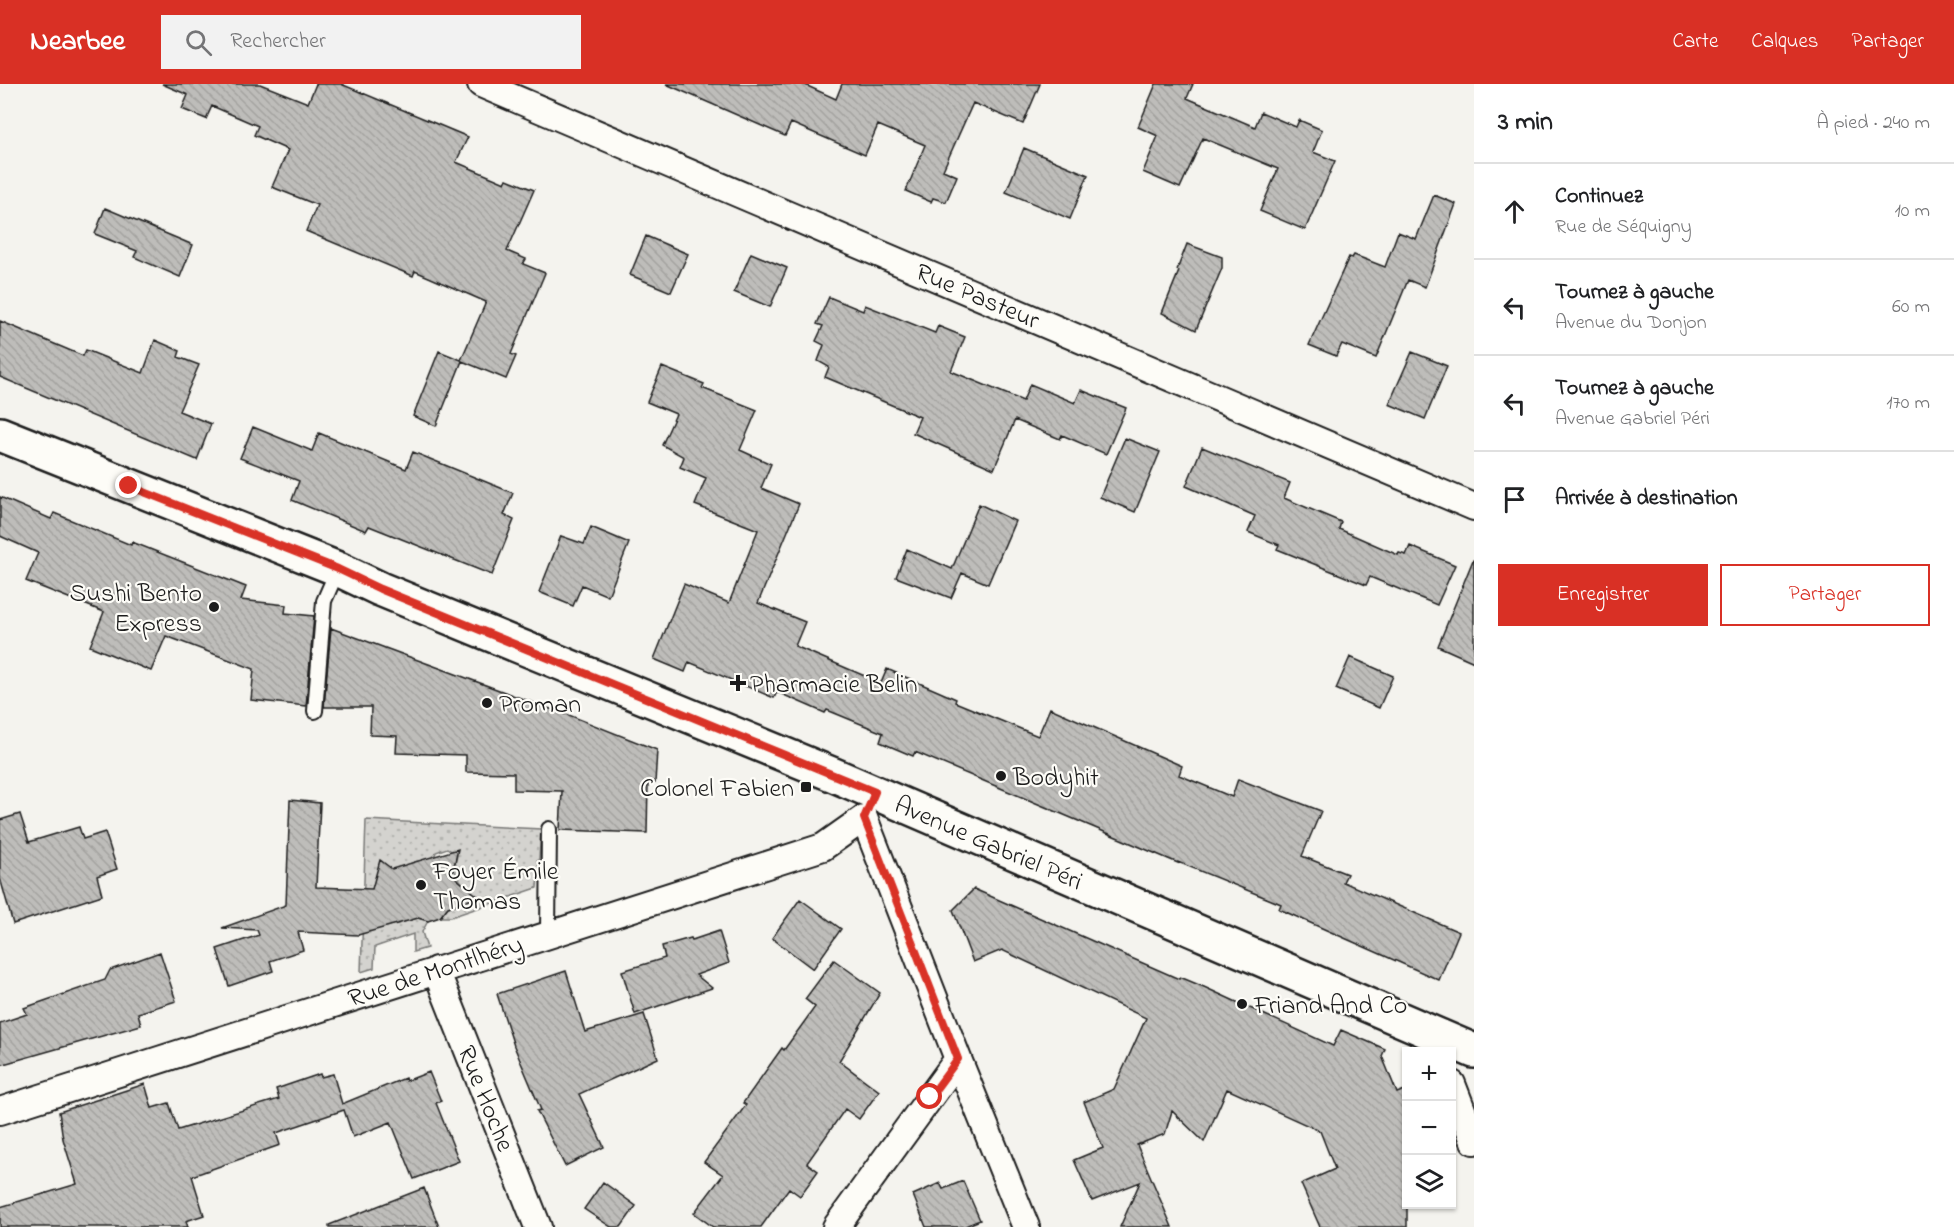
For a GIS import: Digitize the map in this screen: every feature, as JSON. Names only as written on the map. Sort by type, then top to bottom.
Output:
[{"type":"street","name":"Rue Pasteur","points":[[481,84],[1474,507]]},
{"type":"street","name":"Avenue Gabriel Péri","points":[[0,434],[338,569],[870,805],[1432,1042],[1474,1052]]},
{"type":"street","name":"Rue de Montlhéry","points":[[0,1111],[823,847],[870,805]]},
{"type":"street","points":[[870,805],[958,1059],[1026,1227]]},
{"type":"street","name":"Rue Hoche","points":[[436,970],[538,1227]]},
{"type":"street","points":[[836,1227],[958,1059]]},
{"type":"street","points":[[1456,1094],[1474,1141]]},
{"type":"lane","points":[[315,711],[324,600],[338,569]]},
{"type":"lane","points":[[548,934],[549,830]]},
{"type":"shaded area","points":[[366,820],[541,829],[537,888],[451,917],[440,917],[448,907],[471,899],[455,871],[457,855],[447,848],[436,852],[432,863],[419,861],[409,864],[397,880],[389,926],[418,918],[428,921],[422,932],[427,948],[413,952],[413,934],[375,947],[374,968],[361,972]]},
{"type":"building","points":[[162,84],[260,84],[308,103],[316,84],[341,84],[468,137],[456,162],[505,183],[507,179],[534,190],[507,251],[526,259],[523,264],[545,273],[511,354],[516,356],[506,379],[462,361],[436,426],[413,416],[439,351],[461,360],[486,302],[415,271],[413,276],[306,231],[317,205],[272,187],[288,150],[254,135],[258,126],[212,106],[206,119],[182,109],[188,95]]},
{"type":"building","points":[[666,84],[803,84],[836,99],[842,84],[1040,84],[1023,124],[973,103],[943,170],[957,176],[946,202],[933,198],[931,202],[906,191],[925,145],[878,125],[865,155],[791,123],[785,136]]},
{"type":"building","points":[[1156,84],[1193,84],[1187,98],[1255,127],[1261,112],[1296,127],[1299,120],[1322,130],[1313,152],[1335,161],[1305,230],[1260,211],[1278,169],[1203,138],[1180,188],[1143,172],[1158,136],[1138,127]]},
{"type":"building","points":[[1024,148],[1088,175],[1070,219],[1006,192]]},
{"type":"building","points":[[1434,195],[1456,204],[1425,287],[1408,280],[1376,358],[1342,344],[1336,356],[1309,345],[1349,257],[1352,258],[1354,255],[1385,267],[1398,232],[1416,239]]},
{"type":"building","points":[[105,208],[193,245],[180,277],[134,257],[137,251],[95,234]]},
{"type":"building","points":[[646,236],[688,254],[671,292],[630,275]]},
{"type":"building","points":[[1187,244],[1222,257],[1222,268],[1196,330],[1162,313]]},
{"type":"building","points":[[751,253],[787,268],[770,307],[734,292]]},
{"type":"building","points":[[829,297],[863,311],[865,305],[935,333],[938,326],[965,337],[951,371],[1023,401],[1030,384],[1075,403],[1081,390],[1126,408],[1106,454],[1062,435],[1060,439],[1015,420],[994,469],[913,433],[920,417],[825,377],[829,367],[818,361],[824,345],[816,341],[823,326],[817,324]]},
{"type":"building","points":[[0,321],[83,356],[86,350],[143,373],[155,340],[180,351],[178,357],[199,365],[179,411],[211,424],[197,460],[0,377]]},
{"type":"building","points":[[1412,352],[1447,366],[1425,419],[1389,404]]},
{"type":"building","points":[[662,367],[704,384],[702,388],[757,410],[740,450],[771,464],[761,488],[799,504],[758,603],[805,622],[795,646],[881,683],[887,669],[956,699],[955,702],[1038,736],[1050,708],[1182,766],[1179,775],[1232,797],[1238,779],[1321,811],[1302,856],[1347,874],[1343,882],[1459,932],[1439,980],[1279,909],[1281,904],[915,752],[913,756],[880,742],[883,733],[827,710],[825,713],[777,692],[774,698],[689,662],[685,672],[654,659],[684,584],[729,603],[758,530],[695,505],[706,478],[680,467],[684,457],[662,445],[676,414],[647,402]]},
{"type":"building","points":[[253,427],[312,451],[319,433],[406,469],[413,452],[513,493],[504,515],[514,520],[492,575],[369,526],[366,531],[292,500],[299,481],[240,458]]},
{"type":"building","points":[[1125,438],[1160,452],[1135,512],[1100,497]]},
{"type":"building","points":[[1202,447],[1290,483],[1284,498],[1341,522],[1339,529],[1398,555],[1399,553],[1406,555],[1410,546],[1455,565],[1437,605],[1370,577],[1366,585],[1277,549],[1279,545],[1248,532],[1255,516],[1186,486]]},
{"type":"building","points":[[0,497],[51,519],[54,513],[131,545],[132,542],[246,587],[241,600],[286,605],[285,613],[314,616],[306,706],[251,700],[254,669],[166,636],[151,671],[90,646],[104,612],[26,581],[38,553],[0,536]]},
{"type":"building","points":[[979,504],[1015,521],[988,584],[962,573],[951,598],[896,577],[907,549],[952,569]]},
{"type":"building","points":[[591,527],[629,543],[608,596],[582,585],[573,606],[539,592],[561,536],[584,544]]},
{"type":"building","points":[[1474,560],[1474,662],[1438,646]]},
{"type":"building","points":[[331,628],[564,713],[657,750],[655,783],[648,783],[647,833],[560,830],[562,791],[514,790],[514,773],[466,772],[466,755],[396,753],[397,736],[370,735],[371,707],[324,707]]},
{"type":"building","points":[[1350,657],[1393,676],[1379,708],[1336,689]]},
{"type":"building","points":[[290,800],[320,803],[316,887],[372,889],[380,860],[392,869],[458,849],[452,875],[479,897],[448,907],[440,917],[428,921],[418,918],[358,935],[298,932],[303,950],[270,961],[273,971],[229,986],[217,949],[259,935],[257,930],[222,928],[286,905]]},
{"type":"building","points":[[20,814],[29,842],[79,827],[83,839],[105,832],[117,869],[97,876],[102,895],[13,924],[0,878],[0,820]]},
{"type":"building","points":[[974,889],[1179,979],[1180,977],[1204,987],[1333,1046],[1341,1030],[1385,1049],[1382,1056],[1397,1093],[1402,1091],[1402,1209],[1407,1209],[1407,1227],[1320,1227],[1301,1184],[1335,1169],[1320,1131],[1227,1089],[1204,1142],[1172,1111],[1165,1134],[1137,1145],[1172,1227],[1120,1227],[1140,1182],[1092,1201],[1074,1160],[1103,1148],[1084,1102],[1114,1089],[1146,1018],[1002,950],[973,962],[953,910]]},
{"type":"building","points":[[800,899],[841,929],[813,969],[772,938]]},
{"type":"building","points":[[719,931],[729,963],[696,975],[712,988],[635,1014],[622,971],[665,958],[662,946],[691,938],[692,940]]},
{"type":"building","points":[[160,952],[176,1001],[138,1013],[141,1025],[0,1065],[0,1023],[27,1014],[24,1008],[105,980],[110,970]]},
{"type":"building","points":[[834,960],[880,993],[839,1061],[879,1091],[859,1119],[845,1109],[807,1163],[818,1171],[800,1196],[789,1188],[761,1227],[713,1227],[694,1213],[723,1175],[704,1162],[746,1105],[743,1103],[782,1048],[784,1050],[815,1007],[805,999]]},
{"type":"building","points":[[566,971],[585,1032],[644,1014],[658,1058],[579,1094],[604,1147],[565,1166],[537,1111],[541,1110],[514,1046],[497,994]]},
{"type":"building","points":[[429,1072],[441,1101],[436,1103],[459,1161],[414,1179],[391,1122],[353,1137],[344,1110],[276,1133],[280,1145],[192,1176],[204,1215],[186,1221],[188,1227],[0,1227],[0,1207],[77,1184],[63,1139],[59,1112],[145,1084],[152,1108],[169,1103],[178,1130],[279,1099],[276,1089],[320,1074],[321,1077],[333,1074],[342,1104],[405,1078],[406,1081]]},
{"type":"building","points":[[963,1181],[980,1220],[963,1227],[926,1227],[913,1195],[940,1183],[943,1189]]},
{"type":"building","points":[[603,1182],[636,1206],[621,1227],[611,1227],[584,1209]]},
{"type":"building","points":[[424,1188],[439,1227],[329,1227],[329,1225]]},
{"type":"place","name":"Sushi Bento Express","points":[[214,607]]},
{"type":"place","name":"Pharmacie Belin","points":[[738,683]]},
{"type":"place","name":"Proman","points":[[487,703]]},
{"type":"place","name":"Bodyhit","points":[[1001,776]]},
{"type":"place","name":"Colonel Fabien","points":[[806,787]]},
{"type":"place","name":"Foyer Émile Thomas","points":[[421,885]]},
{"type":"place","name":"Friand And Co","points":[[1242,1004]]},
{"type":"route","points":[[129,486],[338,569],[380,589],[875,792],[864,818],[958,1059],[930,1097]]}]
